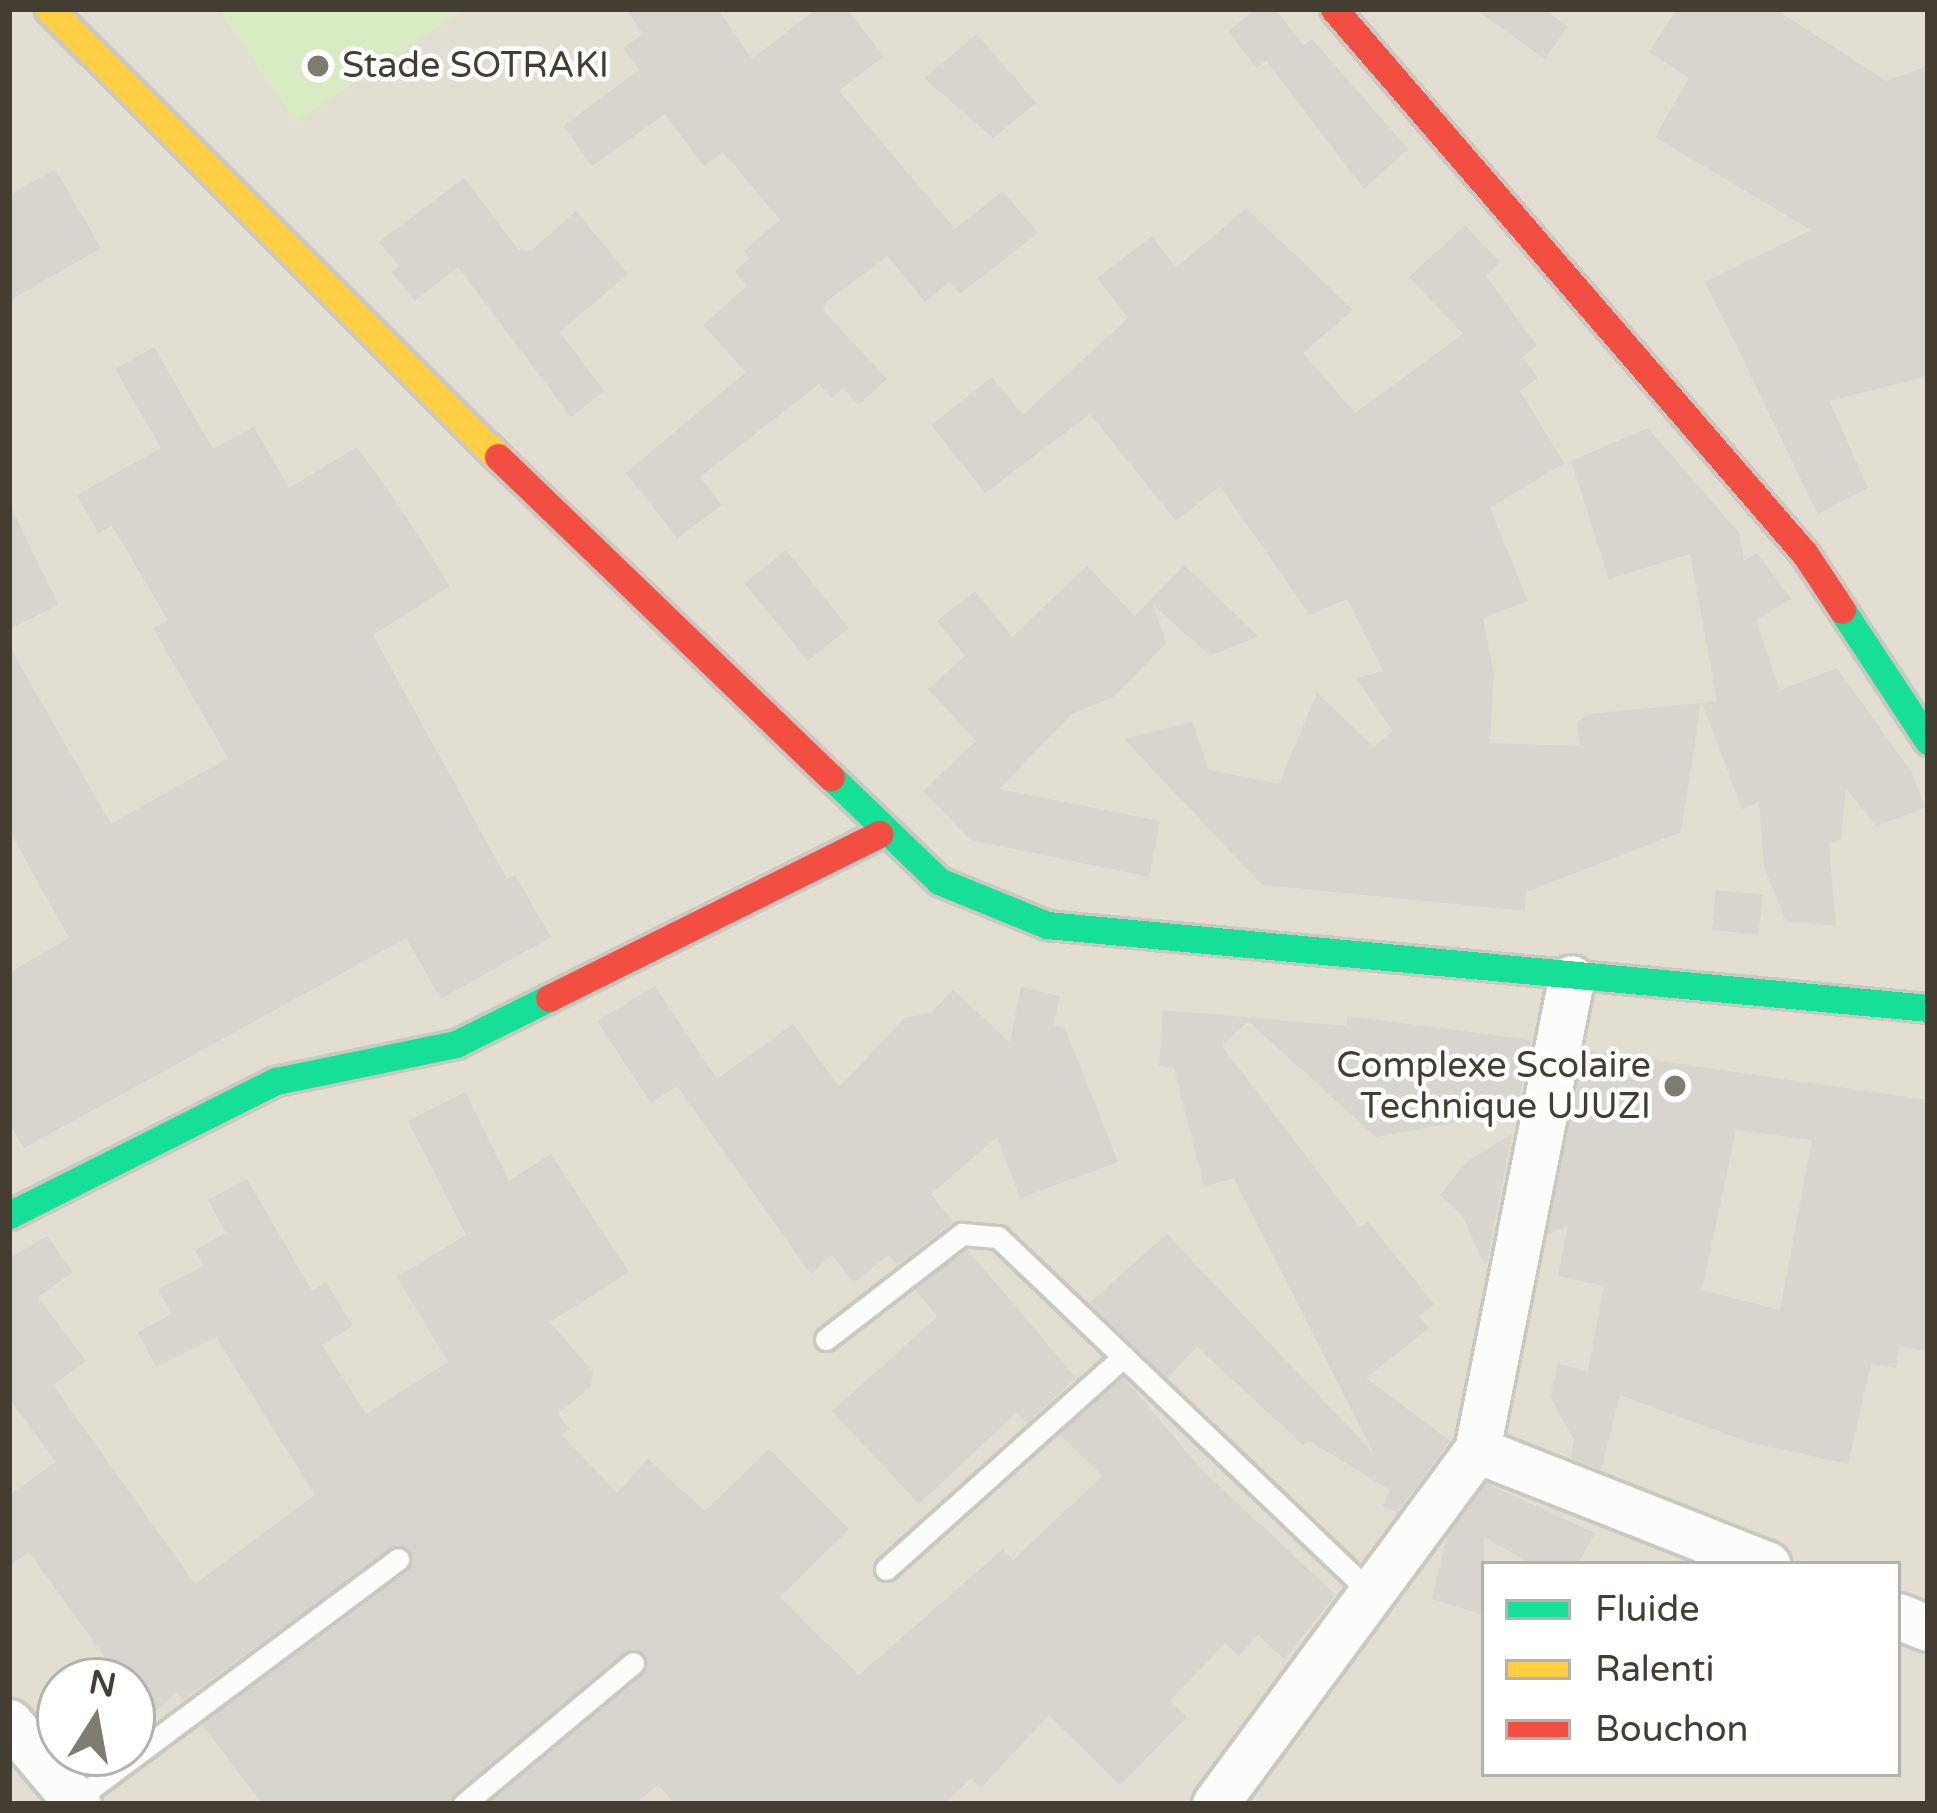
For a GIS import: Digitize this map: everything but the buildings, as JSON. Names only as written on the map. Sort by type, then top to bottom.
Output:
[{"type":"street","points":[[49,9],[292,260],[880,834],[939,881],[1047,925],[1571,978],[1928,1008]]},
{"type":"street","points":[[1334,9],[1805,554],[1928,741]]},
{"type":"street","points":[[9,1215],[277,1081],[456,1044],[880,834]]},
{"type":"street","points":[[1215,1804],[1477,1450],[1571,978]]},
{"type":"street","points":[[1477,1450],[1759,1561]]},
{"type":"street","points":[[9,1722],[77,1802]]},
{"type":"lane","points":[[826,1339],[962,1234],[980,1231],[998,1237],[1371,1593]]},
{"type":"lane","points":[[886,1569],[1124,1357]]},
{"type":"lane","points":[[77,1802],[398,1559]]},
{"type":"lane","points":[[464,1804],[633,1663]]},
{"type":"shaded area","points":[[9,9],[1928,9],[1928,1804],[9,1804]]},
{"type":"green space","name":"Stade SOTRAKI","points":[[219,9],[466,9],[295,122]]},
{"type":"traffic: fast","points":[[1842,610],[1928,741]]},
{"type":"traffic: fast","points":[[831,777],[939,881],[1047,925],[1928,1008]]},
{"type":"traffic: fast","points":[[9,1215],[276,1081],[456,1044],[549,998]]},
{"type":"traffic: slow","points":[[49,9],[498,457]]},
{"type":"traffic: jam","points":[[1334,9],[1805,554],[1842,610]]},
{"type":"traffic: jam","points":[[498,457],[831,777]]},
{"type":"traffic: jam","points":[[549,998],[880,834]]},
{"type":"place","name":"Stade SOTRAKI","points":[[318,66]]},
{"type":"place","name":"Complexe Scolaire Technique UJUZI","points":[[1675,1086]]}]
